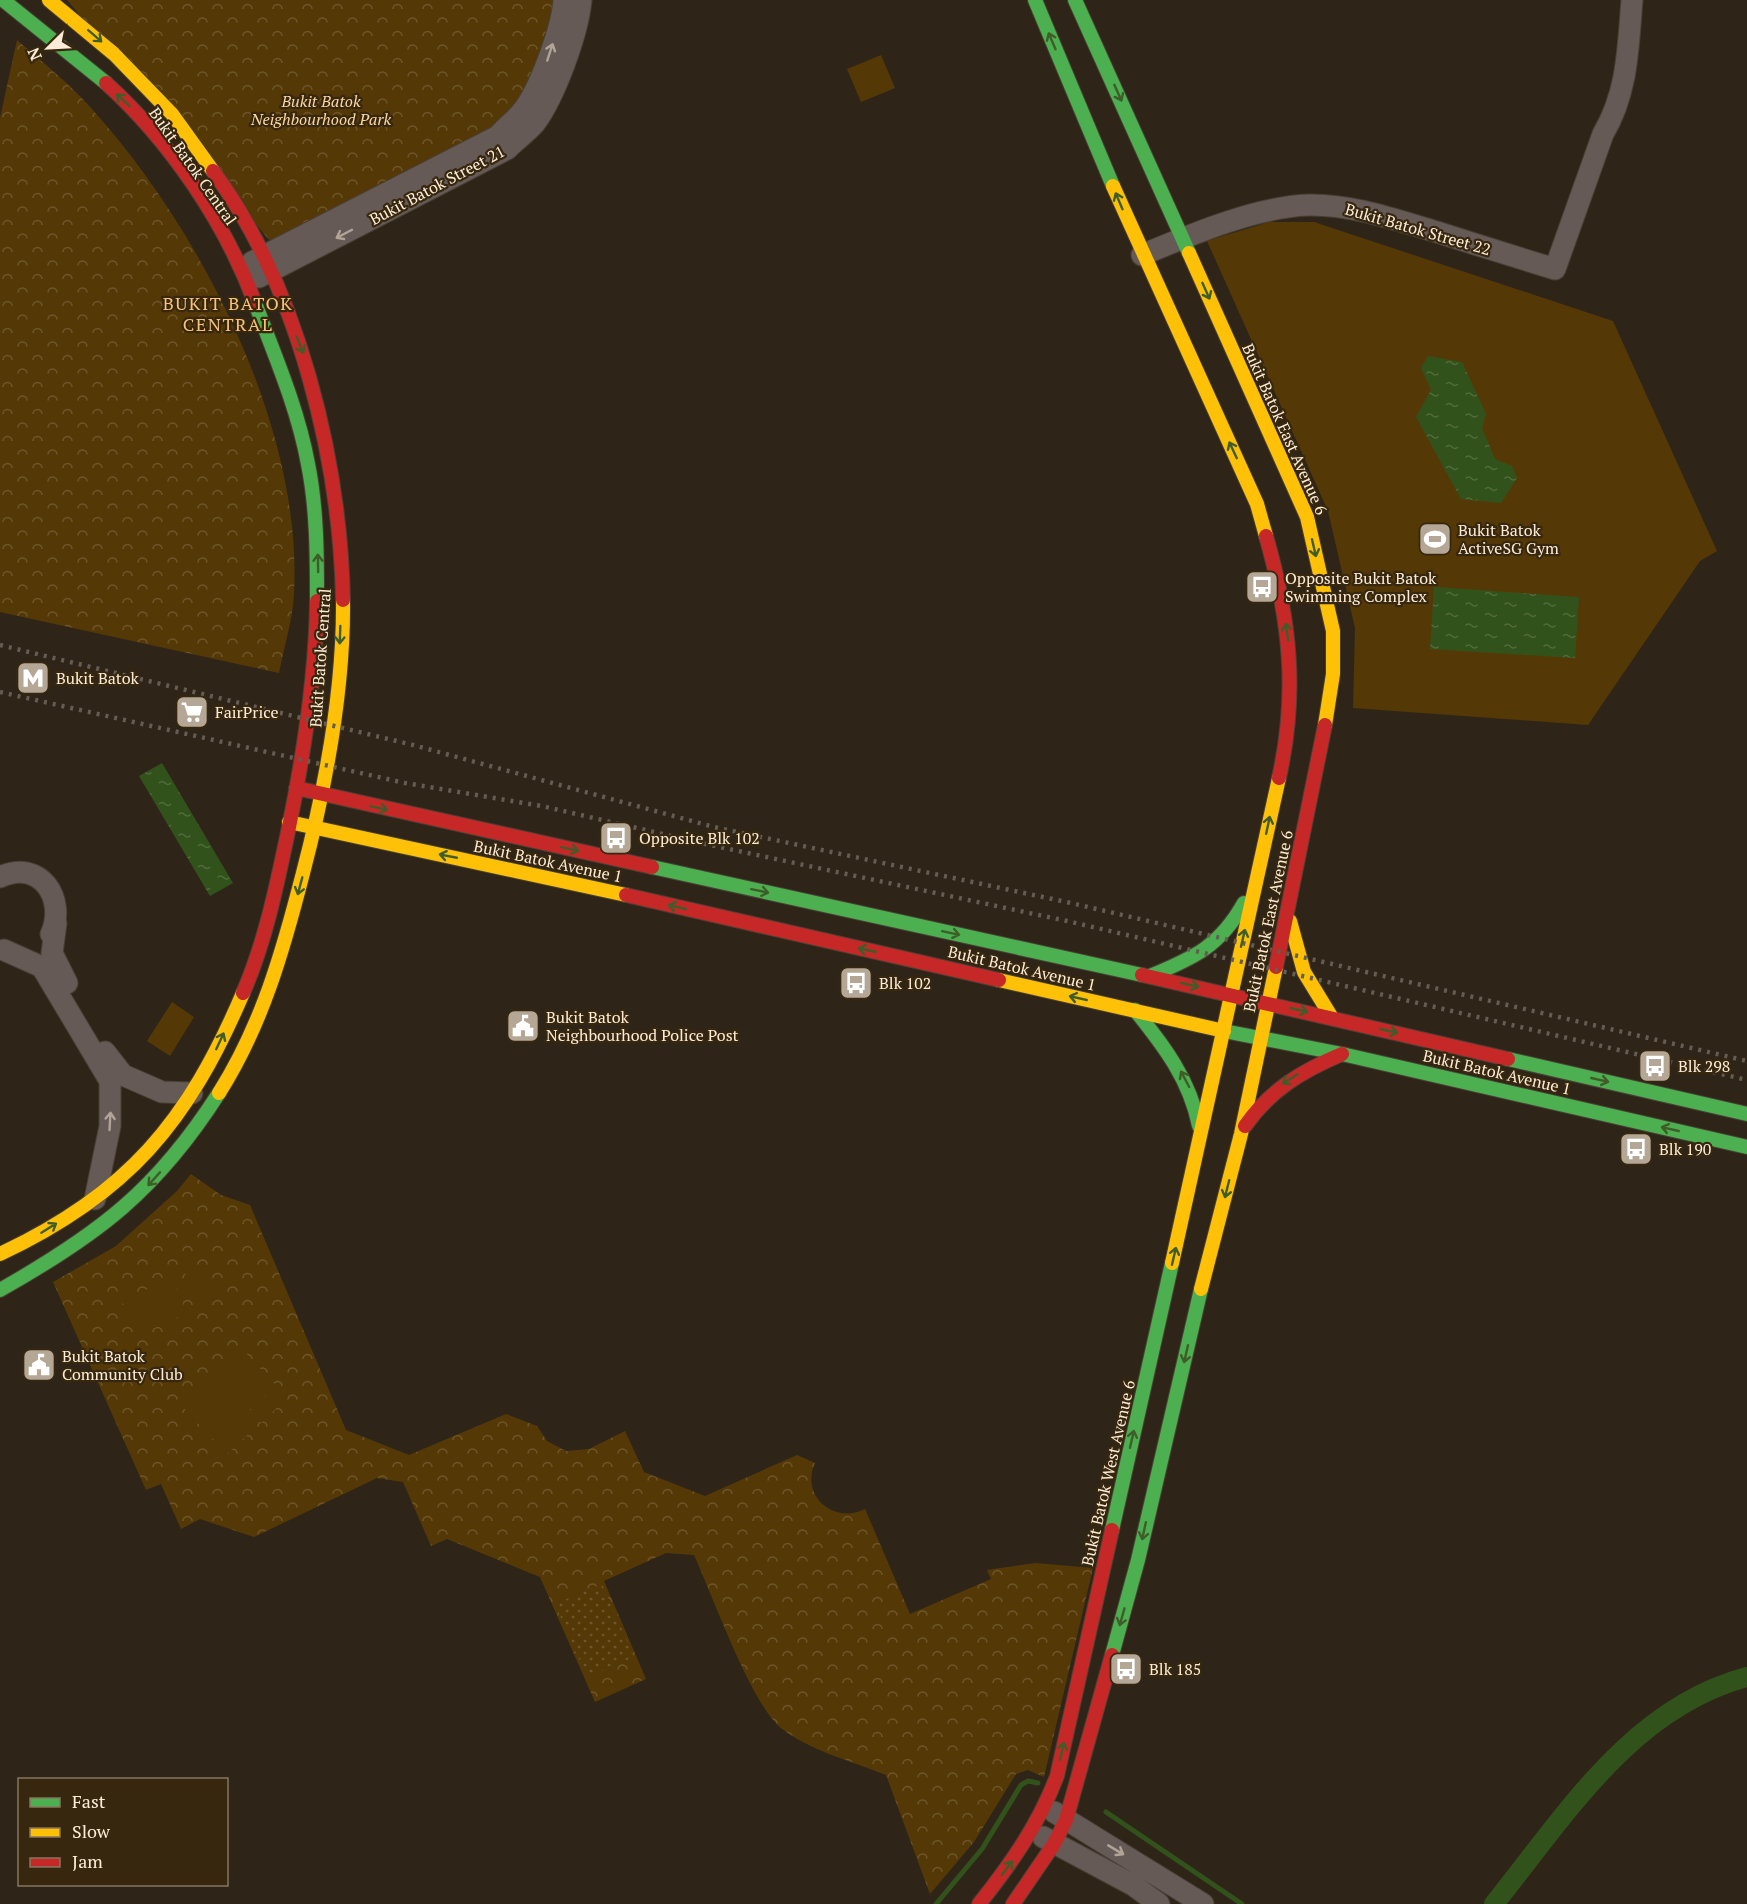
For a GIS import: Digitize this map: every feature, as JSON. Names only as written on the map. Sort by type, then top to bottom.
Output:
[{"type":"main road","name":"Bukit Batok Central","points":[[0,1254],[24,1243],[95,1199],[133,1168],[192,1093],[213,1055],[251,969],[269,920],[296,788],[317,640],[316,535],[311,478],[300,426],[244,275],[212,215],[129,105],[77,58],[3,0]]},
{"type":"main road","name":"Bukit Batok Central","points":[[0,1290],[98,1229],[141,1193],[190,1133],[238,1058],[261,1013],[281,958],[315,830],[322,794],[339,661],[342,575],[328,447],[305,358],[268,264],[224,185],[166,106],[120,58],[49,0]]},
{"type":"main road","name":"Bukit Batok East Avenue 6","points":[[1035,0],[1142,255],[1257,504],[1281,590],[1291,665],[1285,742],[1256,882],[1221,1030]]},
{"type":"main road","name":"Bukit Batok East Avenue 6","points":[[1076,0],[1307,517],[1333,630],[1333,674],[1320,756],[1259,1039]]},
{"type":"main road","name":"Bukit Batok Avenue 1","points":[[296,788],[1266,1002],[1747,1114]]},
{"type":"main road","name":"Bukit Batok Avenue 1","points":[[289,822],[315,830],[505,868],[1259,1039],[1342,1054],[1747,1148]]},
{"type":"main road","points":[[1150,976],[1196,958],[1210,948],[1235,921],[1256,882]]},
{"type":"main road","points":[[1288,912],[1300,967],[1312,992],[1332,1018]]},
{"type":"main road","points":[[1135,1010],[1169,1052],[1188,1084],[1197,1110],[1201,1135]]},
{"type":"main road","name":"Bukit Batok West Avenue 6","points":[[979,1904],[1007,1870],[1046,1807],[1059,1766],[1201,1135],[1221,1030]]},
{"type":"main road","points":[[1013,1904],[1054,1844],[1066,1820],[1138,1560],[1199,1297],[1241,1134],[1259,1039]]},
{"type":"main road","points":[[1241,1134],[1258,1105],[1283,1083],[1342,1054]]},
{"type":"street","name":"Bukit Batok Street 21","points":[[268,264],[498,136],[522,112],[534,92],[545,67],[564,0]]},
{"type":"street","name":"Bukit Batok Street 21","points":[[244,275],[507,149],[535,122],[560,73],[573,41],[581,0]]},
{"type":"street","name":"Bukit Batok Street 22","points":[[1142,255],[1207,228],[1263,213],[1305,206],[1333,206],[1397,220],[1556,269],[1603,134],[1624,86],[1632,0]]},
{"type":"street","points":[[0,877],[15,872],[30,874],[43,882],[55,901],[56,923],[52,953],[56,965],[102,1047],[123,1075],[162,1092],[192,1093]]},
{"type":"street","points":[[2,949],[17,952],[42,944],[56,923]]},
{"type":"street","points":[[2,949],[42,967],[110,1081],[110,1126],[95,1199]]},
{"type":"street","points":[[1046,1807],[1203,1904]]},
{"type":"street","points":[[1032,1831],[1133,1886],[1159,1904]]},
{"type":"green space","name":"Bukit Batok Neighbourhood Park","points":[[67,0],[553,0],[555,19],[519,121],[276,248]]},
{"type":"green space","points":[[17,40],[83,99],[131,156],[170,211],[206,270],[237,333],[262,398],[281,464],[292,529],[294,593],[279,673],[0,612],[0,118]]},
{"type":"green space","points":[[881,55],[895,88],[861,102],[847,69]]},
{"type":"green space","points":[[1269,222],[1314,222],[1613,321],[1717,551],[1700,561],[1588,725],[1353,708],[1355,628],[1328,511],[1207,241]]},
{"type":"green space","points":[[172,1002],[194,1017],[170,1056],[147,1041]]},
{"type":"green space","points":[[191,1174],[221,1195],[250,1205],[346,1430],[409,1455],[506,1414],[537,1426],[547,1441],[566,1451],[589,1449],[625,1431],[644,1472],[705,1496],[797,1455],[815,1463],[812,1486],[822,1504],[842,1513],[853,1513],[865,1509],[910,1614],[991,1579],[987,1570],[1035,1563],[1093,1568],[1044,1777],[1028,1770],[1016,1774],[974,1842],[930,1894],[886,1775],[805,1743],[781,1728],[769,1715],[745,1673],[694,1555],[666,1553],[604,1581],[646,1679],[595,1702],[540,1577],[447,1539],[431,1546],[403,1482],[377,1478],[254,1537],[200,1519],[181,1529],[161,1484],[146,1490],[53,1282],[116,1246],[177,1191]]},
{"type":"green space","points":[[200,1267],[215,1301],[200,1307],[185,1273]]},
{"type":"green space","points":[[172,1278],[187,1313],[137,1336],[122,1301]]},
{"type":"green space","points":[[245,1352],[287,1398],[261,1423],[250,1411],[274,1387],[240,1419],[243,1417],[254,1429],[227,1454],[184,1408]]},
{"type":"green space","points":[[602,1584],[634,1657],[587,1677],[555,1604]]},
{"type":"water","points":[[1428,356],[1462,362],[1486,414],[1482,428],[1495,459],[1512,466],[1517,478],[1501,503],[1461,499],[1416,417],[1431,390],[1421,368]]},
{"type":"water","points":[[1434,587],[1579,597],[1575,658],[1430,649]]},
{"type":"water","points":[[162,763],[233,883],[210,896],[139,776]]},
{"type":"waterway","points":[[1494,1904],[1575,1802],[1635,1739],[1669,1713],[1706,1692],[1747,1677]]},
{"type":"waterway","points":[[936,1904],[982,1849],[1021,1785],[1028,1781],[1038,1783]]},
{"type":"waterway","points":[[1106,1812],[1242,1904]]},
{"type":"railway","points":[[0,645],[413,745],[714,827],[1071,903],[1747,1061]]},
{"type":"railway","points":[[0,692],[405,783],[542,806],[710,845],[1067,921],[1747,1080]]},
{"type":"traffic: fast","points":[[3,0],[106,83]]},
{"type":"traffic: fast","points":[[1035,0],[1113,186]]},
{"type":"traffic: fast","points":[[1075,0],[1189,253]]},
{"type":"traffic: fast","points":[[255,303],[278,363],[304,443],[315,515],[317,601]]},
{"type":"traffic: fast","points":[[652,867],[1142,975]]},
{"type":"traffic: fast","points":[[1150,976],[1204,949],[1225,930],[1244,903]]},
{"type":"traffic: fast","points":[[1135,1010],[1174,1064],[1189,1094],[1199,1126]]},
{"type":"traffic: fast","points":[[1224,1031],[1342,1054],[1747,1147]]},
{"type":"traffic: fast","points":[[1508,1059],[1747,1114]]},
{"type":"traffic: fast","points":[[0,1290],[67,1249],[123,1207],[173,1157],[219,1093]]},
{"type":"traffic: fast","points":[[1112,1530],[1172,1263]]},
{"type":"traffic: fast","points":[[1112,1655],[1138,1560],[1201,1289]]},
{"type":"traffic: slow","points":[[49,0],[114,54],[172,114],[213,171]]},
{"type":"traffic: slow","points":[[1113,186],[1257,504],[1266,536]]},
{"type":"traffic: slow","points":[[1189,253],[1307,517],[1333,631],[1333,674],[1325,725]]},
{"type":"traffic: slow","points":[[219,1093],[247,1041],[270,987],[311,840],[326,772],[337,704],[343,635],[343,600]]},
{"type":"traffic: slow","points":[[1172,1263],[1279,778]]},
{"type":"traffic: slow","points":[[289,822],[626,895]]},
{"type":"traffic: slow","points":[[1290,921],[1304,972],[1332,1018]]},
{"type":"traffic: slow","points":[[1201,1289],[1241,1134],[1276,967]]},
{"type":"traffic: slow","points":[[999,980],[1224,1031]]},
{"type":"traffic: slow","points":[[0,1254],[45,1231],[84,1206],[119,1179],[149,1149],[176,1116],[200,1080],[243,993]]},
{"type":"traffic: jam","points":[[106,83],[152,130],[193,184],[228,243],[255,303]]},
{"type":"traffic: jam","points":[[213,171],[243,217],[269,267],[291,320],[309,376],[323,433],[333,490],[340,546],[343,600]]},
{"type":"traffic: jam","points":[[1266,536],[1281,597],[1289,656],[1288,716],[1279,778]]},
{"type":"traffic: jam","points":[[243,993],[270,912],[294,799],[312,686],[317,601]]},
{"type":"traffic: jam","points":[[1276,967],[1325,725]]},
{"type":"traffic: jam","points":[[296,788],[652,867]]},
{"type":"traffic: jam","points":[[626,895],[999,980]]},
{"type":"traffic: jam","points":[[1142,975],[1508,1059]]},
{"type":"traffic: jam","points":[[1245,1126],[1265,1102],[1288,1083],[1313,1067],[1342,1054]]},
{"type":"traffic: jam","points":[[979,1904],[1023,1843],[1042,1811],[1057,1776],[1112,1530]]},
{"type":"traffic: jam","points":[[1013,1904],[1054,1844],[1066,1820],[1112,1655]]},
{"type":"place","name":"Bukit Batok ActiveSG Gym","points":[[1435,539]]},
{"type":"place","name":"Opposite Bukit Batok Swimming Complex","points":[[1262,587]]},
{"type":"place","name":"Bukit Batok","points":[[33,678]]},
{"type":"place","name":"FairPrice","points":[[192,712]]},
{"type":"place","name":"Opposite Blk 102","points":[[616,838]]},
{"type":"place","name":"Blk 102","points":[[856,983]]},
{"type":"place","name":"Bukit Batok Neighbourhood Police Post","points":[[523,1026]]},
{"type":"place","name":"Blk 298","points":[[1655,1066]]},
{"type":"place","name":"Blk 190","points":[[1636,1149]]},
{"type":"place","name":"Bukit Batok Community Club","points":[[39,1365]]},
{"type":"place","name":"Blk 185","points":[[1126,1669]]},
{"type":"district","name":"BUKIT BATOK CENTRAL","points":[[228,313]]}]
